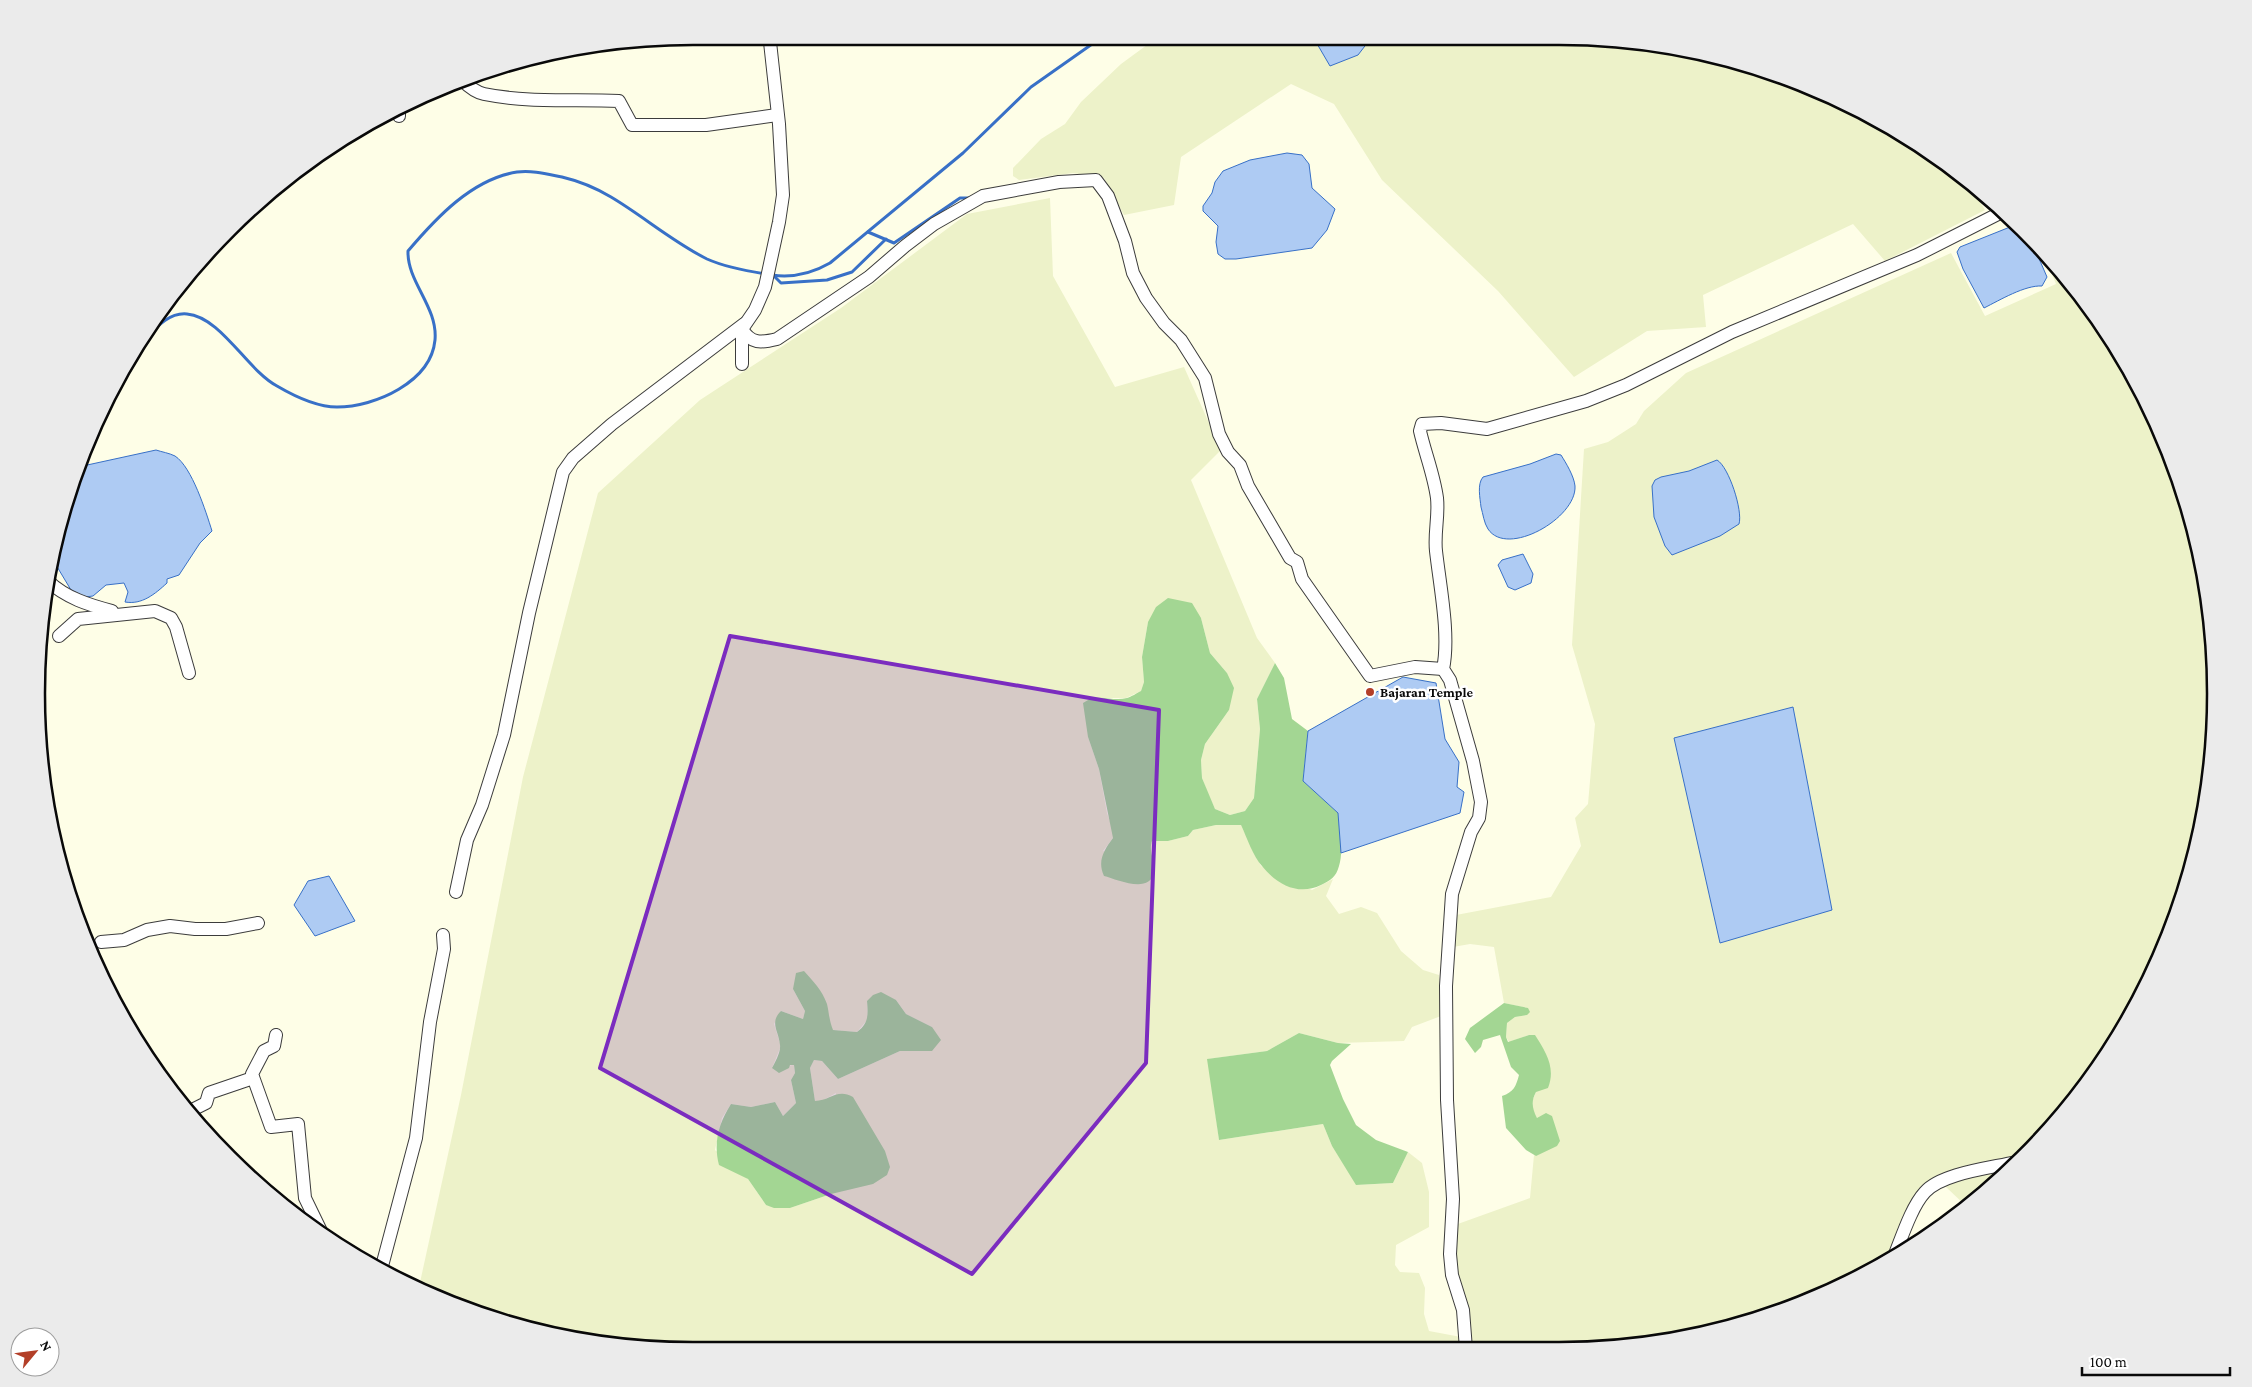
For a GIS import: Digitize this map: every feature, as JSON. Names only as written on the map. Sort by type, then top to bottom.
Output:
[{"type":"street","points":[[456,892],[467,840],[482,805],[504,735],[529,613],[563,472],[573,458],[612,424],[743,326],[755,310],[765,287],[783,195],[770,45]]},
{"type":"street","points":[[468,86],[483,94],[541,99],[619,101],[632,125],[706,125],[777,115]]},
{"type":"street","points":[[743,326],[748,339],[761,343],[777,340],[869,277],[934,224],[982,196],[1059,182],[1096,180],[1108,196],[1125,241],[1133,273],[1146,298],[1164,323],[1181,340],[1205,378],[1219,434],[1228,452],[1240,465],[1248,486],[1290,558],[1297,562],[1302,579],[1365,669],[1370,676],[1415,667],[1443,670]]},
{"type":"street","points":[[1465,1342],[1463,1310],[1452,1275],[1450,1254],[1453,1199],[1447,1100],[1446,986],[1452,894],[1471,832],[1479,818],[1481,802],[1473,761],[1450,680],[1443,670],[1446,653],[1435,533],[1438,515],[1433,476],[1420,431],[1422,424],[1441,422],[1487,429],[1586,401],[1626,385],[1732,332],[1917,255],[1996,215]]},
{"type":"street","points":[[742,364],[743,326]]},
{"type":"street","points":[[54,587],[59,591],[89,605],[120,613]]},
{"type":"street","points":[[59,636],[78,619],[120,613],[155,611],[171,618],[182,645],[188,673]]},
{"type":"street","points":[[101,942],[124,940],[147,930],[170,926],[195,929],[226,928],[258,923]]},
{"type":"street","points":[[383,1262],[416,1138],[430,1022],[444,949],[443,935]]},
{"type":"street","points":[[276,1035],[274,1046],[264,1051],[252,1074],[271,1127],[298,1124],[305,1198],[316,1220]]},
{"type":"street","points":[[196,1108],[206,1103],[208,1093],[253,1078]]},
{"type":"street","points":[[1899,1245],[1921,1197],[1930,1188],[1960,1175],[2003,1165]]},
{"type":"highlighted area","points":[[730,636],[1159,710],[1146,1063],[972,1274],[600,1068]]},
{"type":"green space","points":[[1147,45],[1558,45],[1601,46],[1685,57],[1767,79],[1807,94],[1845,112],[1919,154],[1980,201],[1985,210],[1885,261],[1853,224],[1703,295],[1706,327],[1647,331],[1574,377],[1498,291],[1382,180],[1334,104],[1291,84],[1181,157],[1174,205],[1124,215],[1104,178],[1073,173],[1019,180],[1013,176],[1013,168],[1041,139],[1065,124],[1081,102],[1121,64]]},
{"type":"green space","points":[[1050,198],[1053,276],[1115,387],[1184,367],[1221,450],[1191,480],[1257,638],[1275,663],[1257,699],[1260,729],[1254,798],[1245,811],[1230,815],[1215,809],[1202,778],[1201,760],[1205,744],[1229,710],[1227,673],[1210,653],[1201,618],[1148,622],[1142,657],[1144,682],[1141,691],[1126,698],[1091,698],[1088,737],[1099,769],[1107,813],[1113,830],[1113,838],[1103,851],[1154,872],[1149,848],[1152,841],[1168,841],[1188,836],[1193,830],[1216,825],[1241,825],[1261,866],[1312,890],[1333,879],[1326,896],[1339,914],[1361,907],[1377,913],[1401,951],[1423,970],[1439,975],[1441,1016],[1412,1027],[1404,1041],[1338,1043],[1299,1033],[1267,1051],[1208,1059],[1219,1140],[1323,1124],[1332,1146],[1357,1185],[1393,1183],[1408,1152],[1422,1163],[1429,1192],[1429,1227],[1396,1245],[1395,1265],[1400,1272],[1419,1273],[1425,1288],[1424,1314],[1429,1331],[1461,1337],[1461,1342],[651,1341],[567,1330],[526,1320],[485,1308],[420,1281],[461,1095],[523,777],[598,493],[700,400],[841,308],[967,214]],"holes":[[[793,989],[827,1005],[827,1014],[832,1030],[857,1032],[868,1019],[867,1001],[896,1000],[906,1014],[932,1027],[932,1051],[900,1051],[838,1079],[822,1061],[814,1060],[810,1068],[815,1101],[822,1101],[836,1093],[831,1194],[790,1208],[766,1205],[748,1179],[715,1150],[722,1118],[731,1104],[751,1107],[775,1102],[783,1116],[796,1103],[791,1080],[795,1073],[794,1065],[772,1068],[781,1046],[774,1024],[781,1011],[803,1019],[805,1011]]]},
{"type":"green space","points":[[1951,253],[1985,316],[2056,284],[2051,273],[2098,333],[2120,369],[2158,445],[2173,485],[2195,567],[2206,651],[2206,736],[2195,820],[2173,902],[2158,942],[2120,1018],[2098,1054],[2073,1088],[2046,1121],[2010,1159],[1940,1176],[1904,1222],[1891,1250],[1845,1275],[1807,1293],[1767,1308],[1685,1330],[1601,1341],[1471,1342],[1468,1307],[1453,1255],[1455,1225],[1530,1198],[1534,1155],[1536,1156],[1537,1118],[1532,1109],[1536,1092],[1529,1035],[1509,1042],[1506,1037],[1507,1023],[1515,1017],[1527,1015],[1527,1008],[1504,1003],[1494,947],[1470,944],[1453,947],[1456,915],[1551,897],[1581,846],[1575,818],[1588,804],[1595,724],[1572,645],[1584,449],[1608,442],[1636,424],[1644,411],[1686,373]]},
{"type":"green space","points":[[1168,598],[1192,603],[1201,618],[1210,653],[1227,673],[1234,688],[1229,710],[1205,744],[1201,760],[1202,778],[1215,809],[1230,815],[1245,811],[1254,798],[1260,729],[1257,699],[1275,663],[1284,678],[1292,719],[1308,731],[1303,781],[1338,813],[1341,847],[1340,860],[1335,876],[1325,883],[1313,888],[1297,889],[1274,879],[1256,857],[1241,825],[1216,825],[1193,830],[1188,836],[1168,841],[1152,841],[1151,849],[1154,872],[1151,879],[1146,883],[1132,884],[1104,876],[1101,865],[1102,856],[1113,838],[1099,769],[1088,737],[1083,703],[1094,698],[1127,698],[1141,691],[1144,682],[1142,657],[1148,622],[1156,607]]},
{"type":"green space","points":[[804,971],[823,994],[833,1030],[857,1032],[866,1022],[867,1001],[873,995],[881,992],[896,1000],[906,1014],[932,1027],[941,1040],[932,1051],[900,1051],[838,1079],[822,1061],[814,1060],[810,1068],[815,1101],[838,1094],[853,1097],[885,1151],[890,1167],[887,1175],[873,1184],[831,1194],[790,1208],[774,1208],[766,1205],[748,1179],[719,1165],[717,1157],[718,1133],[723,1118],[731,1104],[751,1107],[775,1102],[783,1116],[796,1103],[791,1080],[795,1073],[794,1065],[790,1065],[789,1068],[779,1073],[772,1068],[780,1048],[775,1023],[777,1015],[781,1011],[803,1019],[805,1011],[793,989],[796,973]]},
{"type":"green space","points":[[1504,1003],[1528,1008],[1530,1012],[1527,1015],[1515,1017],[1507,1023],[1506,1037],[1508,1042],[1529,1035],[1535,1035],[1549,1060],[1551,1074],[1548,1088],[1536,1092],[1533,1098],[1533,1105],[1537,1118],[1546,1113],[1552,1116],[1560,1141],[1557,1146],[1536,1156],[1526,1150],[1506,1128],[1502,1096],[1514,1088],[1519,1075],[1511,1067],[1500,1035],[1483,1040],[1481,1047],[1475,1053],[1465,1039],[1470,1028]]},
{"type":"green space","points":[[1299,1033],[1338,1043],[1351,1044],[1330,1065],[1343,1099],[1356,1125],[1376,1140],[1408,1152],[1393,1183],[1356,1185],[1332,1146],[1323,1124],[1219,1140],[1207,1059],[1267,1051]]},
{"type":"green space","points":[[1998,1170],[1961,1201],[1945,1186],[1952,1181]]},
{"type":"water","points":[[1318,45],[1366,45],[1358,55],[1330,66]]},
{"type":"water","points":[[1287,153],[1302,155],[1309,164],[1312,188],[1335,209],[1327,230],[1312,248],[1225,259],[1218,254],[1216,242],[1218,226],[1203,211],[1203,206],[1212,193],[1215,182],[1223,171],[1250,160]]},
{"type":"water","points":[[2009,227],[2039,259],[2047,277],[2042,286],[2020,290],[1984,308],[1963,269],[1957,252],[1960,247]]},
{"type":"water","points":[[156,450],[175,456],[187,470],[198,491],[212,531],[200,543],[179,575],[167,579],[167,583],[153,595],[143,600],[125,602],[128,592],[124,583],[106,585],[93,596],[85,597],[71,590],[57,567],[67,526],[86,465]]},
{"type":"water","points":[[1556,454],[1561,455],[1575,486],[1573,498],[1565,510],[1553,521],[1524,537],[1510,539],[1497,537],[1488,529],[1481,507],[1479,487],[1483,477],[1530,464]]},
{"type":"water","points":[[1717,460],[1726,471],[1734,490],[1739,510],[1739,524],[1720,536],[1672,555],[1665,546],[1654,517],[1652,486],[1655,480],[1661,477],[1689,471]]},
{"type":"water","points":[[1523,554],[1533,574],[1531,583],[1515,590],[1508,587],[1498,565],[1502,560]]},
{"type":"water","points":[[1403,677],[1436,683],[1445,739],[1459,762],[1457,787],[1464,792],[1460,813],[1341,853],[1338,813],[1303,781],[1308,731]]},
{"type":"water","points":[[1793,707],[1832,910],[1720,943],[1674,738]]},
{"type":"water","points":[[329,876],[355,921],[315,936],[294,905],[308,881]]},
{"type":"waterway","points":[[772,275],[802,274],[830,263],[963,153],[1031,87],[1091,45]]},
{"type":"waterway","points":[[160,325],[180,314],[199,317],[223,334],[266,378],[298,397],[314,403],[329,407],[352,406],[384,397],[412,380],[423,368],[431,355],[435,340],[435,328],[432,317],[412,273],[408,251],[443,213],[470,191],[501,176],[517,172],[545,174],[587,185],[611,197],[682,245],[707,259],[736,268],[766,274]]},
{"type":"waterway","points":[[868,232],[894,243],[960,198],[970,198]]},
{"type":"waterway","points":[[773,275],[781,283],[827,280],[852,272],[886,239]]},
{"type":"place","name":"Bajaran Temple","points":[[1370,692]]}]
